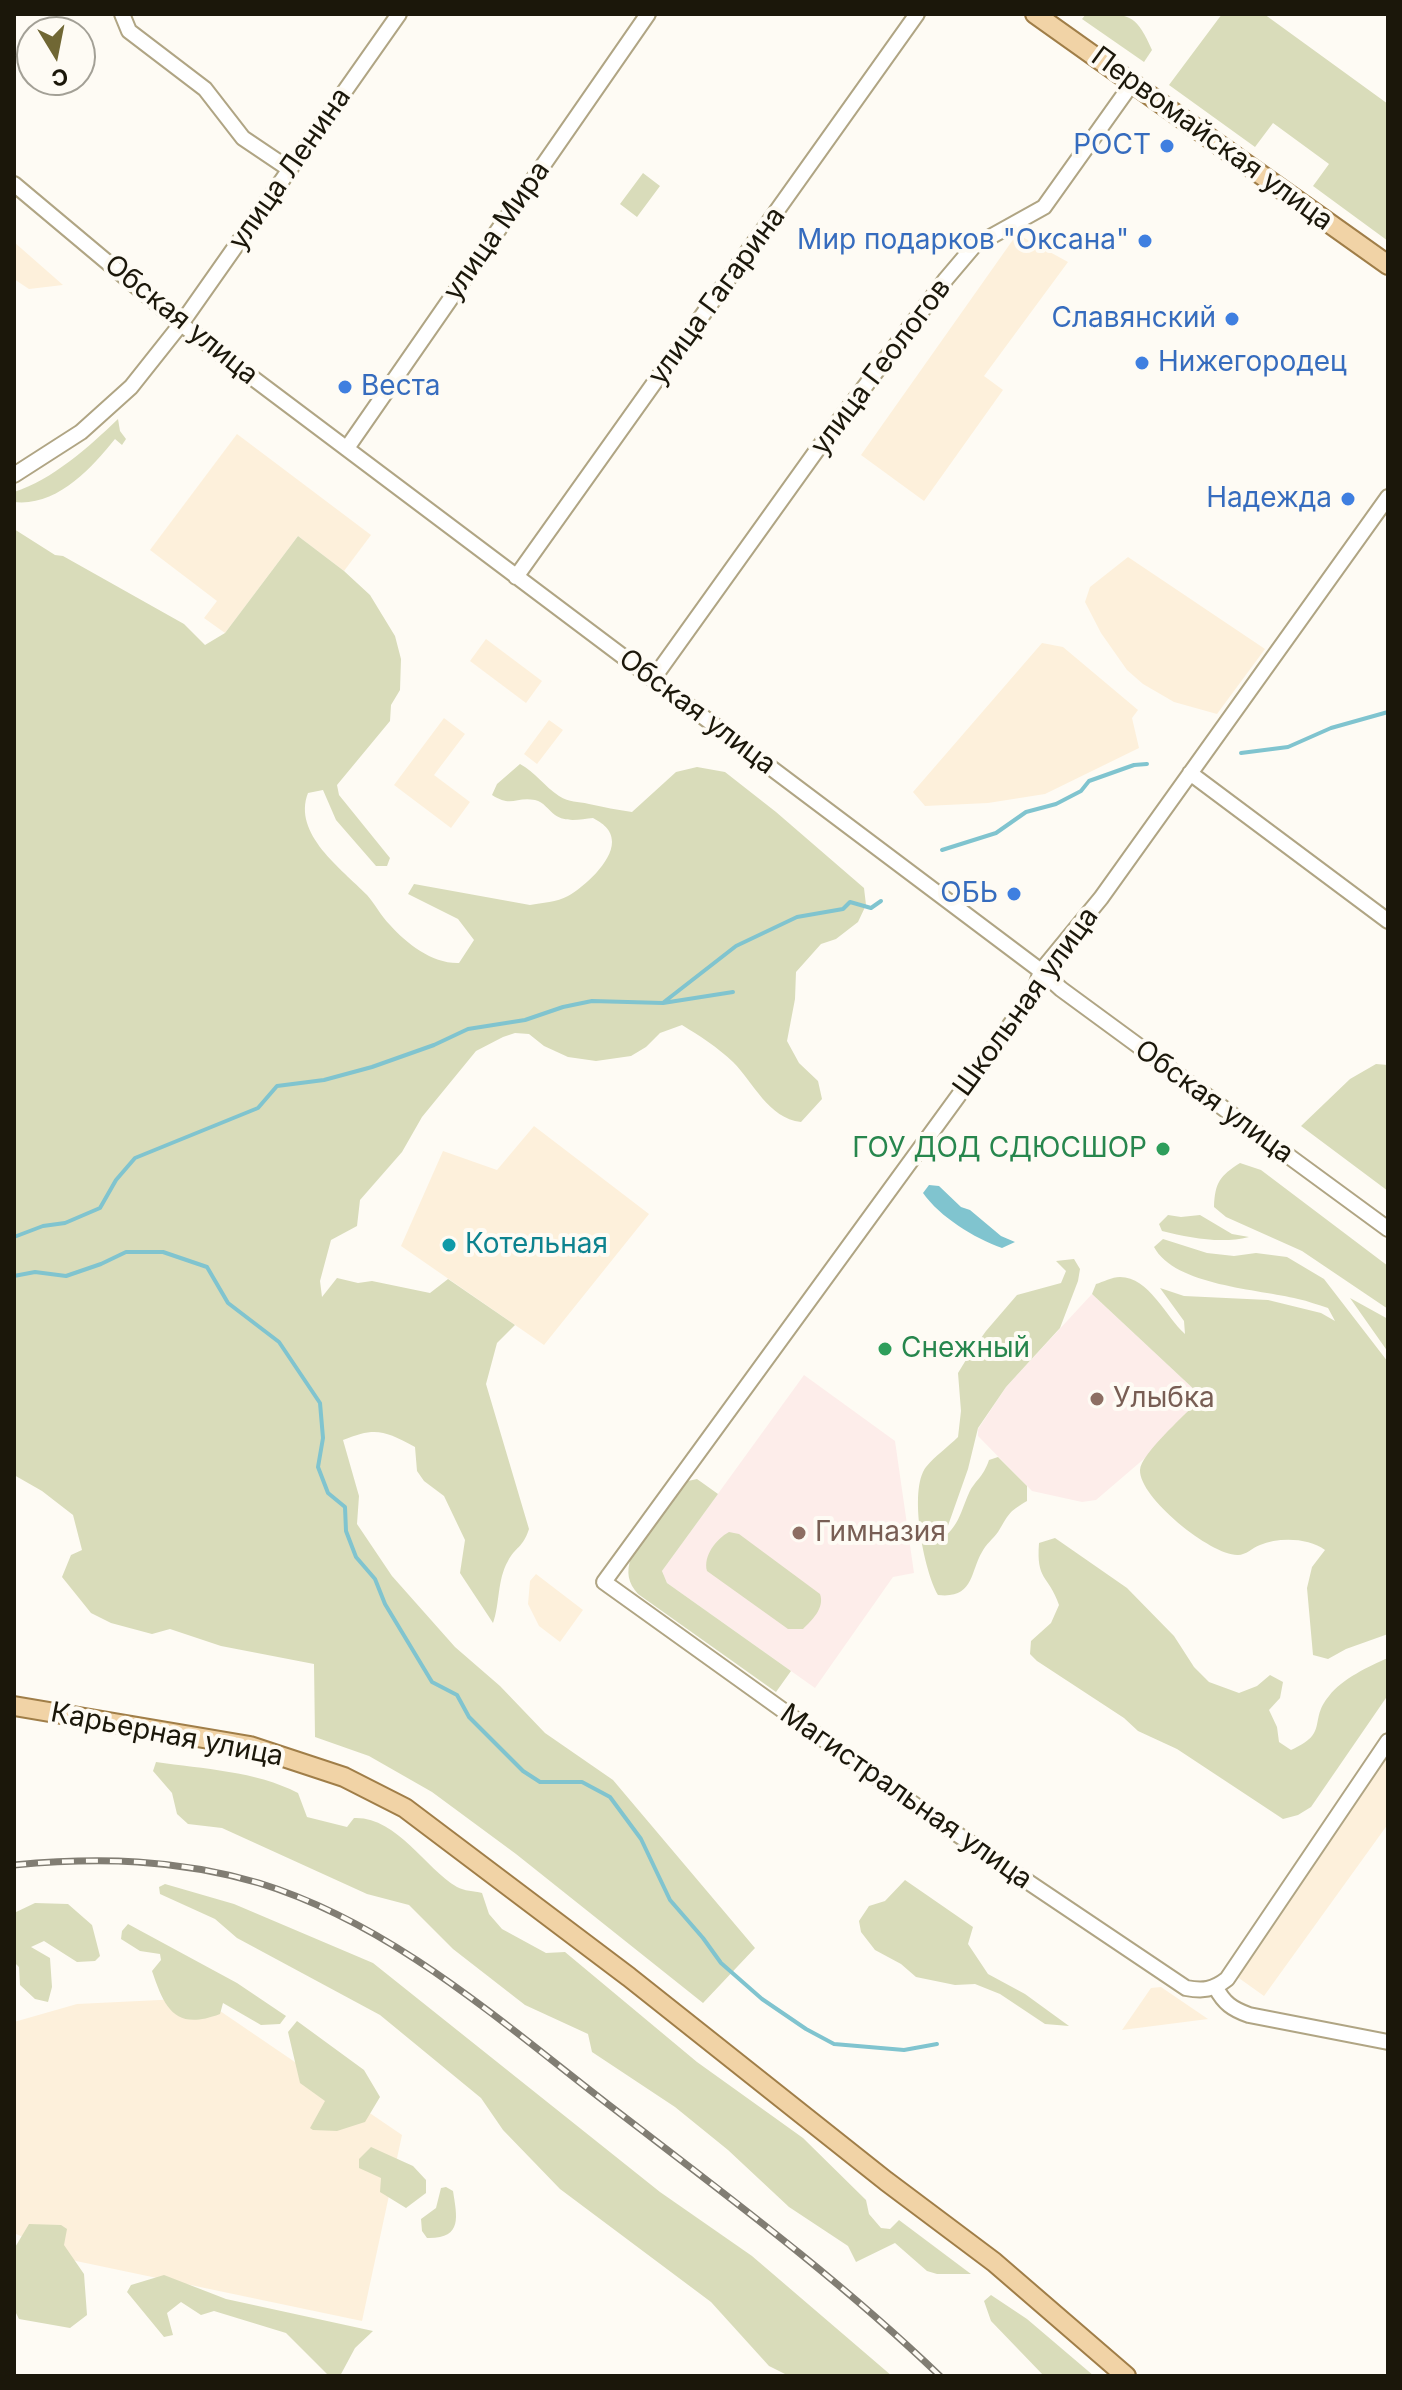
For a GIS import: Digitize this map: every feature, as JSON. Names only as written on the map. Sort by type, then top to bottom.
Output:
[{"type":"main road","name":"Первомайская улица","points":[[1035,14],[1388,265]]},
{"type":"main road","name":"Карьерная улица","points":[[14,1706],[250,1746],[344,1777],[405,1808],[629,1977],[886,2181],[994,2262],[1126,2376]]},
{"type":"street","points":[[122,14],[129,31],[205,89],[243,138],[289,169]]},
{"type":"street","name":"улица Ленина","points":[[14,475],[81,432],[131,387],[181,324],[399,14]]},
{"type":"street","name":"улица Мира","points":[[347,448],[648,14]]},
{"type":"street","name":"улица Гагарина","points":[[516,577],[917,14]]},
{"type":"street","name":"улица Геологов","points":[[653,679],[817,450],[929,301],[974,246],[1044,207],[1133,82]]},
{"type":"street","name":"Обская улица","points":[[14,184],[181,324],[1154,1059],[1388,1229]]},
{"type":"street","name":"Школьная улица","points":[[604,1582],[1034,992],[1041,971],[1101,898],[1388,497]]},
{"type":"street","points":[[1190,773],[1388,921]]},
{"type":"street","name":"Магистральная улица","points":[[604,1582],[933,1818],[1186,1988],[1216,1988]]},
{"type":"street","points":[[1388,1741],[1233,1972],[1216,1988],[1223,2001],[1249,2015],[1388,2042]]},
{"type":"shaded area","points":[[1017,234],[1068,262],[984,376],[1003,390],[924,501],[861,455]]},
{"type":"shaded area","points":[[14,242],[63,285],[29,289],[14,279]]},
{"type":"shaded area","points":[[237,434],[371,535],[344,571],[298,536],[225,633],[204,618],[217,601],[150,550]]},
{"type":"shaded area","points":[[1128,557],[1265,649],[1217,714],[1174,702],[1143,684],[1127,670],[1101,633],[1085,602],[1090,587]]},
{"type":"shaded area","points":[[486,639],[542,681],[526,703],[470,661]]},
{"type":"shaded area","points":[[1042,643],[1063,647],[1138,710],[1132,718],[1139,748],[1045,794],[988,803],[925,806],[913,792]]},
{"type":"shaded area","points":[[444,718],[465,734],[434,775],[470,802],[451,828],[394,785]]},
{"type":"shaded area","points":[[549,720],[563,730],[537,764],[524,754]]},
{"type":"shaded area","points":[[534,1126],[649,1214],[544,1345],[401,1246],[443,1151],[497,1170]]},
{"type":"shaded area","name":"Улыбка","points":[[1092,1294],[1199,1394],[1195,1404],[1145,1458],[1096,1500],[1082,1502],[1032,1491],[978,1436],[978,1429],[1006,1387]]},
{"type":"shaded area","name":"Гимназия","points":[[804,1375],[895,1441],[914,1573],[893,1577],[815,1688],[667,1583],[662,1571]]},
{"type":"shaded area","points":[[536,1574],[583,1610],[560,1642],[539,1626],[528,1604],[530,1581]]},
{"type":"shaded area","points":[[1388,1756],[1388,1824],[1264,1996],[1236,1976]]},
{"type":"shaded area","points":[[1161,1987],[1208,2019],[1122,2030],[1151,1988]]},
{"type":"shaded area","points":[[201,1998],[402,2135],[362,2321],[76,2261],[14,2233],[14,2022],[77,2004]]},
{"type":"green space","points":[[1086,14],[1120,15],[1134,21],[1152,50],[1144,62],[1082,19]]},
{"type":"green space","points":[[1222,14],[1264,14],[1388,104],[1388,241],[1313,186],[1329,164],[1273,123],[1255,147],[1169,85]]},
{"type":"green space","points":[[643,173],[660,186],[637,217],[620,204]]},
{"type":"green space","points":[[118,419],[120,431],[126,439],[122,445],[115,439],[84,473],[58,492],[29,502],[14,502],[14,492],[56,471]]},
{"type":"green space","points":[[14,529],[55,555],[63,556],[184,624],[205,645],[225,633],[298,536],[370,595],[395,636],[401,659],[400,690],[391,705],[390,721],[337,785],[339,795],[390,858],[387,866],[376,866],[336,820],[323,790],[308,793],[305,808],[307,823],[322,850],[367,895],[387,921],[404,939],[430,956],[459,963],[474,940],[458,919],[408,894],[414,884],[530,905],[554,901],[582,887],[602,866],[611,850],[610,833],[593,818],[564,819],[538,801],[504,801],[492,795],[497,784],[520,764],[570,801],[632,812],[676,772],[697,767],[725,772],[864,888],[866,905],[858,922],[836,939],[821,944],[796,972],[795,999],[787,1041],[799,1063],[818,1081],[822,1099],[801,1122],[779,1114],[733,1062],[682,1025],[660,1033],[631,1056],[596,1061],[568,1057],[544,1046],[529,1034],[515,1033],[476,1051],[422,1117],[402,1152],[360,1200],[357,1226],[331,1240],[320,1281],[322,1297],[337,1278],[358,1283],[372,1281],[430,1293],[448,1279],[515,1325],[497,1343],[486,1384],[529,1529],[504,1568],[493,1623],[460,1573],[465,1540],[444,1496],[424,1481],[417,1471],[415,1447],[379,1432],[363,1433],[343,1440],[359,1496],[357,1524],[392,1576],[455,1647],[500,1686],[545,1733],[613,1780],[755,1948],[703,2003],[516,1854],[432,1792],[369,1756],[315,1737],[314,1664],[221,1646],[170,1629],[152,1634],[111,1623],[91,1613],[62,1577],[71,1555],[82,1550],[73,1515],[42,1491],[14,1475]]},
{"type":"green space","points":[[1376,1064],[1388,1065],[1388,1191],[1301,1126],[1350,1079]]},
{"type":"green space","points":[[1240,1163],[1261,1170],[1388,1266],[1388,1309],[1302,1251],[1226,1217],[1214,1207],[1220,1180]]},
{"type":"green space","points":[[1168,1215],[1200,1215],[1232,1234],[1249,1237],[1217,1240],[1162,1231],[1159,1224]]},
{"type":"green space","points":[[1163,1239],[1207,1253],[1234,1256],[1256,1253],[1287,1257],[1324,1279],[1388,1362],[1388,1634],[1328,1659],[1313,1655],[1307,1588],[1312,1567],[1325,1550],[1311,1543],[1285,1540],[1268,1542],[1241,1555],[1226,1553],[1179,1523],[1151,1495],[1143,1482],[1140,1470],[1147,1455],[1195,1404],[1199,1394],[1092,1294],[1096,1284],[1120,1277],[1140,1284],[1185,1334],[1184,1321],[1160,1288],[1184,1296],[1268,1300],[1321,1313],[1335,1321],[1328,1308],[1219,1284],[1180,1270],[1165,1260],[1154,1247]]},
{"type":"green space","points":[[1074,1259],[1080,1269],[1078,1281],[1060,1328],[1006,1387],[978,1428],[968,1469],[944,1537],[956,1523],[969,1493],[989,1460],[998,1457],[1027,1486],[1027,1501],[1010,1514],[985,1546],[965,1588],[958,1593],[938,1595],[923,1550],[918,1493],[926,1467],[958,1437],[961,1411],[958,1373],[986,1331],[1017,1295],[1061,1283],[1066,1271],[1056,1261]]},
{"type":"green space","points":[[1350,1298],[1388,1319],[1388,1352]]},
{"type":"green space","points":[[697,1479],[718,1494],[662,1571],[667,1583],[791,1671],[776,1692],[638,1594],[630,1581],[631,1558],[688,1481]]},
{"type":"green space","points":[[729,1532],[739,1534],[820,1594],[819,1609],[803,1629],[788,1629],[707,1571],[712,1548]]},
{"type":"green space","points":[[1055,1538],[1127,1588],[1174,1636],[1194,1667],[1209,1682],[1239,1693],[1257,1686],[1270,1675],[1283,1682],[1280,1698],[1269,1710],[1277,1727],[1279,1742],[1291,1750],[1315,1732],[1323,1705],[1334,1690],[1356,1674],[1388,1658],[1388,1695],[1311,1807],[1283,1819],[1177,1749],[1138,1731],[1124,1718],[1030,1654],[1031,1641],[1051,1623],[1059,1605],[1039,1564],[1039,1543]]},
{"type":"green space","points":[[156,1762],[229,1772],[282,1786],[298,1793],[307,1817],[347,1827],[354,1818],[383,1825],[457,1887],[482,1893],[489,1914],[502,1929],[546,1953],[565,1952],[697,2062],[803,2138],[866,2200],[869,2214],[881,2228],[890,2229],[899,2220],[971,2274],[927,2271],[895,2243],[856,2262],[848,2246],[789,2207],[728,2150],[675,2107],[592,2052],[588,2034],[525,2005],[453,1949],[409,1905],[367,1894],[222,1828],[188,1824],[177,1814],[172,1793],[153,1771]]},
{"type":"green space","points":[[905,1880],[973,1927],[968,1944],[988,1974],[1025,1994],[1069,2026],[1045,2024],[1000,1994],[975,1984],[955,1985],[916,1977],[901,1964],[875,1950],[861,1932],[859,1921],[869,1906],[885,1901]]},
{"type":"green space","points":[[165,1884],[234,1904],[373,1963],[660,2192],[752,2256],[892,2376],[789,2376],[769,2366],[711,2302],[560,2189],[503,2130],[481,2098],[380,2015],[237,1938],[215,1919],[160,1894],[159,1887]]},
{"type":"green space","points":[[35,1903],[68,1904],[92,1925],[100,1956],[95,1961],[77,1962],[44,1941],[31,1947],[50,1958],[52,1987],[48,2002],[35,1999],[20,1985],[19,1967],[14,1962],[14,1913]]},
{"type":"green space","points":[[128,1924],[237,1983],[286,2016],[280,2024],[261,2025],[223,2003],[220,2014],[205,2019],[182,2018],[167,2006],[152,1971],[161,1960],[160,1954],[140,1951],[121,1939],[122,1931]]},
{"type":"green space","points":[[297,2021],[364,2070],[380,2097],[365,2122],[337,2131],[310,2128],[325,2101],[300,2083],[288,2032]]},
{"type":"green space","points":[[371,2147],[413,2166],[426,2180],[426,2193],[406,2208],[380,2192],[381,2178],[359,2168],[359,2159]]},
{"type":"green space","points":[[441,2188],[453,2191],[455,2225],[447,2235],[427,2238],[422,2231],[421,2219],[436,2208]]},
{"type":"green space","points":[[29,2224],[61,2225],[67,2229],[64,2245],[84,2274],[87,2315],[70,2328],[19,2319],[14,2309],[14,2249]]},
{"type":"green space","points":[[164,2275],[226,2299],[373,2331],[355,2348],[340,2376],[329,2376],[286,2333],[214,2311],[201,2315],[181,2302],[167,2313],[173,2335],[164,2337],[127,2292],[131,2285]]},
{"type":"green space","points":[[991,2295],[1027,2319],[1094,2376],[1044,2376],[991,2321],[984,2301]]},
{"type":"water","points":[[929,1185],[939,1186],[961,1207],[970,1210],[1001,1236],[1015,1242],[1002,1248],[958,1226],[923,1193]]},
{"type":"waterway","points":[[1241,753],[1288,747],[1331,728],[1388,712]]},
{"type":"waterway","points":[[942,850],[996,833],[1026,812],[1056,804],[1081,791],[1089,781],[1134,765],[1147,764]]},
{"type":"waterway","points":[[664,1002],[736,946],[797,917],[843,909],[850,902],[871,908],[881,901]]},
{"type":"waterway","points":[[14,1237],[43,1226],[65,1223],[100,1208],[116,1180],[135,1158],[258,1108],[277,1086],[324,1080],[372,1067],[468,1029],[525,1020],[592,1001],[663,1003],[733,992]]},
{"type":"waterway","points":[[14,1276],[35,1272],[66,1276],[126,1252],[163,1252],[207,1267],[228,1303],[279,1342],[320,1403],[323,1438],[318,1467],[328,1493],[345,1507],[346,1531],[356,1557],[375,1579],[385,1604],[432,1682],[457,1695],[469,1717],[523,1771],[540,1782],[582,1782],[610,1797],[641,1839],[670,1900],[721,1963],[762,1999],[834,2044],[904,2050],[937,2044]]},
{"type":"railway","points":[[14,1865],[107,1861],[198,1869],[259,1883],[308,1901],[354,1923],[443,1978],[527,2041],[820,2270],[940,2376]]},
{"type":"place","name":"РОСТ","points":[[1167,146]]},
{"type":"place","name":"Мир подарков \"Оксана\"","points":[[1145,241]]},
{"type":"place","name":"Славянский","points":[[1232,319]]},
{"type":"place","name":"Нижегородец","points":[[1142,363]]},
{"type":"place","name":"Веста","points":[[345,387]]},
{"type":"place","name":"Надежда","points":[[1348,499]]},
{"type":"place","name":"ОБЬ","points":[[1014,894]]},
{"type":"place","name":"ГОУ ДОД СДЮСШОР","points":[[1163,1149]]},
{"type":"place","name":"Котельная","points":[[449,1245]]},
{"type":"place","name":"Снежный","points":[[885,1349]]},
{"type":"place","name":"Улыбка","points":[[1097,1399]]},
{"type":"place","name":"Гимназия","points":[[799,1533]]}]
